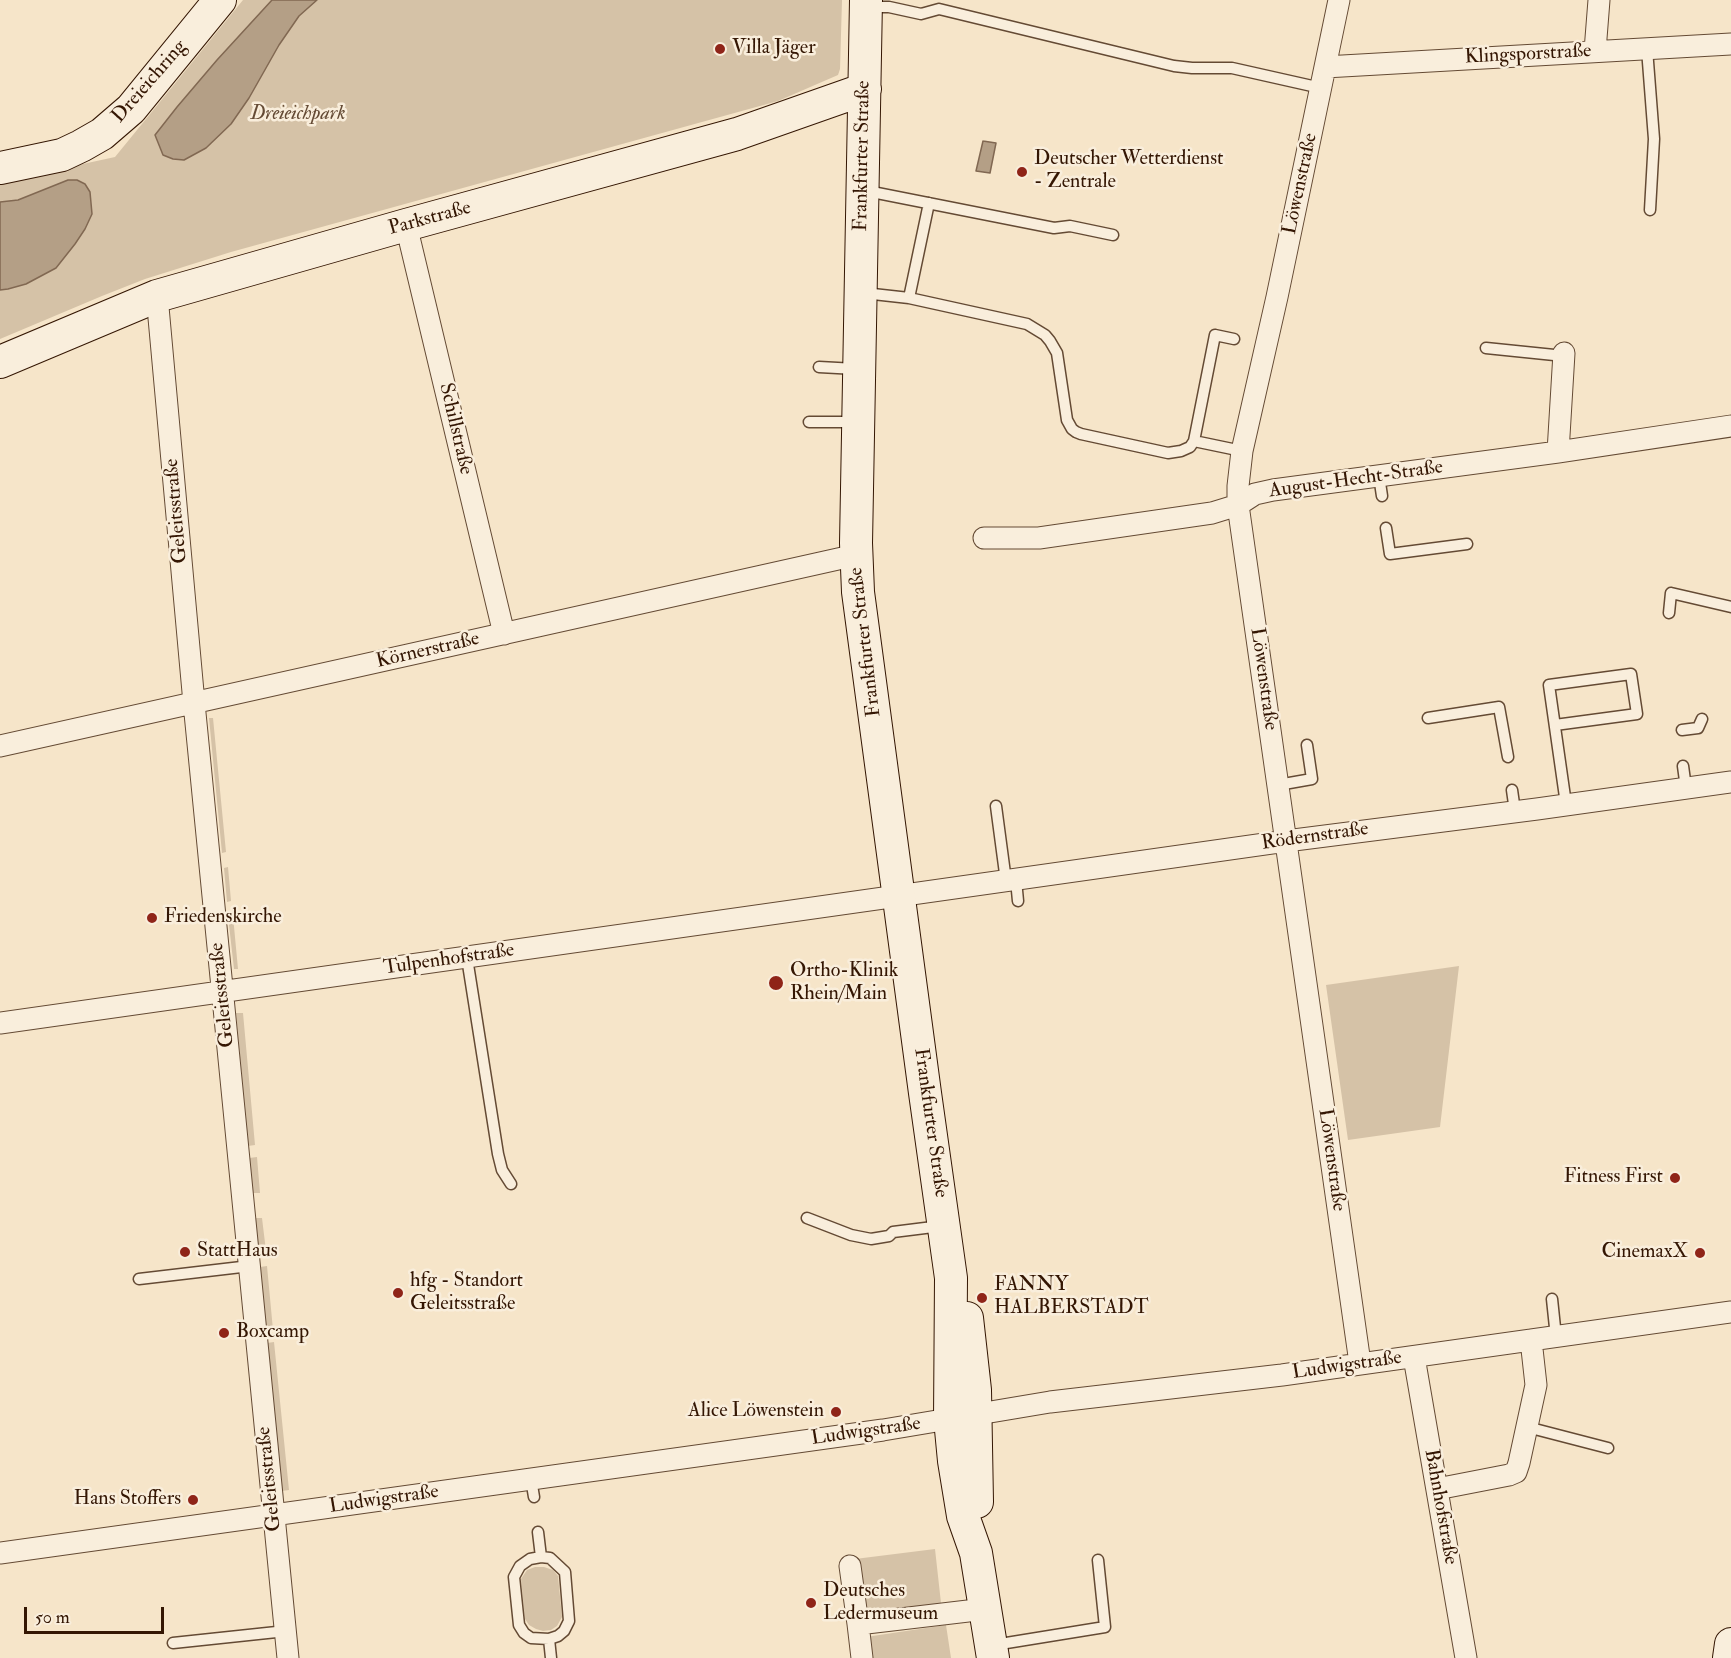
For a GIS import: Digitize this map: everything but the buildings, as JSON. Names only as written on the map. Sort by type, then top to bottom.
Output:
[{"type":"main road","name":"Dreieichring","points":[[0,168],[62,155],[102,134],[131,109],[220,0]]},
{"type":"main road","name":"Frankfurter Straße","points":[[866,4],[855,555],[858,592],[951,1278],[967,1314],[963,1417],[954,1461],[961,1503],[976,1553],[992,1652]]},
{"type":"main road","name":"Parkstraße","points":[[0,362],[157,296],[737,134],[865,89]]},
{"type":"main road","points":[[1729,1658],[1731,1644]]},
{"type":"street","name":"Löwenstraße","points":[[1339,0],[1242,451],[1238,505],[1360,1364]]},
{"type":"street","points":[[1595,51],[1599,0]]},
{"type":"street","name":"Klingsporstraße","points":[[1325,68],[1731,44]]},
{"type":"street","name":"Schillstraße","points":[[406,225],[504,634]]},
{"type":"street","name":"Geleitsstraße","points":[[157,296],[194,703],[288,1658]]},
{"type":"street","points":[[1558,452],[1564,354]]},
{"type":"street","name":"August-Hecht-Straße","points":[[984,538],[1040,538],[1212,513],[1238,505],[1255,494],[1263,492],[1381,486],[1558,452],[1731,426]]},
{"type":"street","name":"Körnerstraße","points":[[0,746],[855,555]]},
{"type":"street","name":"Rödernstraße","points":[[899,896],[1286,840],[1731,782]]},
{"type":"street","name":"Tulpenhofstraße","points":[[0,1023],[899,896]]},
{"type":"street","name":"Ludwigstraße","points":[[0,1553],[274,1515],[532,1488],[1050,1402],[1414,1357],[1731,1312]]},
{"type":"street","points":[[1437,1489],[1516,1472],[1536,1385],[1531,1340]]},
{"type":"street","name":"Bahnhofstraße","points":[[1414,1357],[1466,1658]]},
{"type":"street","points":[[850,1566],[862,1658]]},
{"type":"street","points":[[858,1624],[985,1609]]},
{"type":"lane","points":[[866,4],[921,14],[939,9],[1174,66],[1192,69],[1238,69],[1321,88]]},
{"type":"lane","points":[[1647,49],[1654,139],[1650,210]]},
{"type":"lane","points":[[863,191],[1054,228],[1070,226],[1113,235]]},
{"type":"lane","points":[[909,298],[929,203]]},
{"type":"lane","points":[[861,292],[909,298],[1027,324],[1045,335],[1057,353],[1067,420],[1072,429],[1081,434],[1168,453],[1190,447],[1194,441],[1215,335],[1234,339]]},
{"type":"lane","points":[[1486,348],[1564,354]]},
{"type":"lane","points":[[819,367],[859,369]]},
{"type":"lane","points":[[809,422],[858,422]]},
{"type":"lane","points":[[1194,441],[1242,451]]},
{"type":"lane","points":[[1386,528],[1390,554],[1467,544]]},
{"type":"lane","points":[[1669,613],[1671,593],[1731,607]]},
{"type":"lane","points":[[1555,725],[1637,714],[1631,674],[1549,685],[1566,804]]},
{"type":"lane","points":[[1428,718],[1499,707],[1508,757]]},
{"type":"lane","points":[[1682,730],[1698,728],[1702,718]]},
{"type":"lane","points":[[1278,785],[1312,779],[1307,745]]},
{"type":"lane","points":[[1683,766],[1686,788]]},
{"type":"lane","points":[[1512,790],[1515,811]]},
{"type":"lane","points":[[996,806],[1011,880],[1018,901]]},
{"type":"lane","points":[[467,958],[498,1154],[502,1170],[511,1184]]},
{"type":"lane","points":[[807,1218],[851,1235],[871,1239],[889,1236],[893,1232],[944,1225]]},
{"type":"lane","points":[[139,1279],[250,1266]]},
{"type":"lane","points":[[1552,1299],[1556,1336]]},
{"type":"lane","points":[[1527,1427],[1608,1448]]},
{"type":"lane","points":[[538,1532],[541,1557]]},
{"type":"lane","points":[[541,1557],[550,1558],[558,1564],[565,1572],[566,1582],[569,1621],[564,1631],[549,1639],[531,1638],[519,1625],[514,1577],[520,1566],[530,1559],[541,1557]]},
{"type":"lane","points":[[992,1652],[1105,1627],[1098,1560]]},
{"type":"lane","points":[[173,1643],[286,1631]]},
{"type":"lane","points":[[549,1639],[551,1658]]},
{"type":"green space","name":"Dreieichpark","points":[[243,0],[842,0],[840,69],[838,75],[778,101],[231,252],[145,279],[0,339],[0,182],[115,157]]},
{"type":"green space","points":[[209,718],[213,718],[226,852],[222,853]]},
{"type":"green space","points":[[228,867],[231,901],[227,902],[224,868]]},
{"type":"green space","points":[[228,916],[233,916],[238,969],[234,969]]},
{"type":"green space","points":[[1459,966],[1440,1127],[1348,1140],[1326,985]]},
{"type":"green space","points":[[236,1013],[243,1013],[255,1145],[248,1146]]},
{"type":"green space","points":[[257,1157],[260,1193],[253,1193],[249,1158]]},
{"type":"green space","points":[[255,1218],[262,1218],[266,1251],[258,1252]]},
{"type":"green space","points":[[267,1266],[273,1330],[266,1330],[260,1267]]},
{"type":"green space","points":[[274,1342],[289,1490],[282,1491],[267,1343]]},
{"type":"green space","points":[[935,1549],[941,1603],[861,1614],[855,1559]]},
{"type":"green space","points":[[535,1567],[553,1570],[558,1576],[562,1617],[557,1626],[551,1630],[536,1629],[525,1619],[521,1579],[527,1570]]},
{"type":"green space","points":[[946,1625],[951,1658],[869,1658],[866,1637]]},
{"type":"shaded area","points":[[272,0],[317,0],[299,16],[231,124],[206,148],[184,160],[163,155],[155,135],[217,60]]},
{"type":"shaded area","points":[[983,141],[996,143],[990,173],[976,171]]},
{"type":"shaded area","points":[[68,180],[77,180],[85,184],[90,192],[92,214],[85,229],[56,268],[26,284],[0,290],[0,202],[18,200]]},
{"type":"place","name":"Villa Jäger","points":[[720,49]]},
{"type":"place","name":"Deutscher Wetterdienst - Zentrale","points":[[1022,172]]},
{"type":"place","name":"Friedenskirche","points":[[152,918]]},
{"type":"place","name":"Ortho-Klinik Rhein/Main","points":[[776,983]]},
{"type":"place","name":"Fitness First","points":[[1675,1178]]},
{"type":"place","name":"StattHaus","points":[[185,1252]]},
{"type":"place","name":"CinemaxX","points":[[1700,1253]]},
{"type":"place","name":"hfg - Standort Geleitsstraße","points":[[398,1293]]},
{"type":"place","name":"FANNY HALBERSTADT","points":[[982,1298]]},
{"type":"place","name":"Boxcamp","points":[[224,1333]]},
{"type":"place","name":"Alice Löwenstein","points":[[836,1412]]},
{"type":"place","name":"Hans Stoffers","points":[[193,1500]]},
{"type":"place","name":"Deutsches Ledermuseum","points":[[811,1603]]}]
